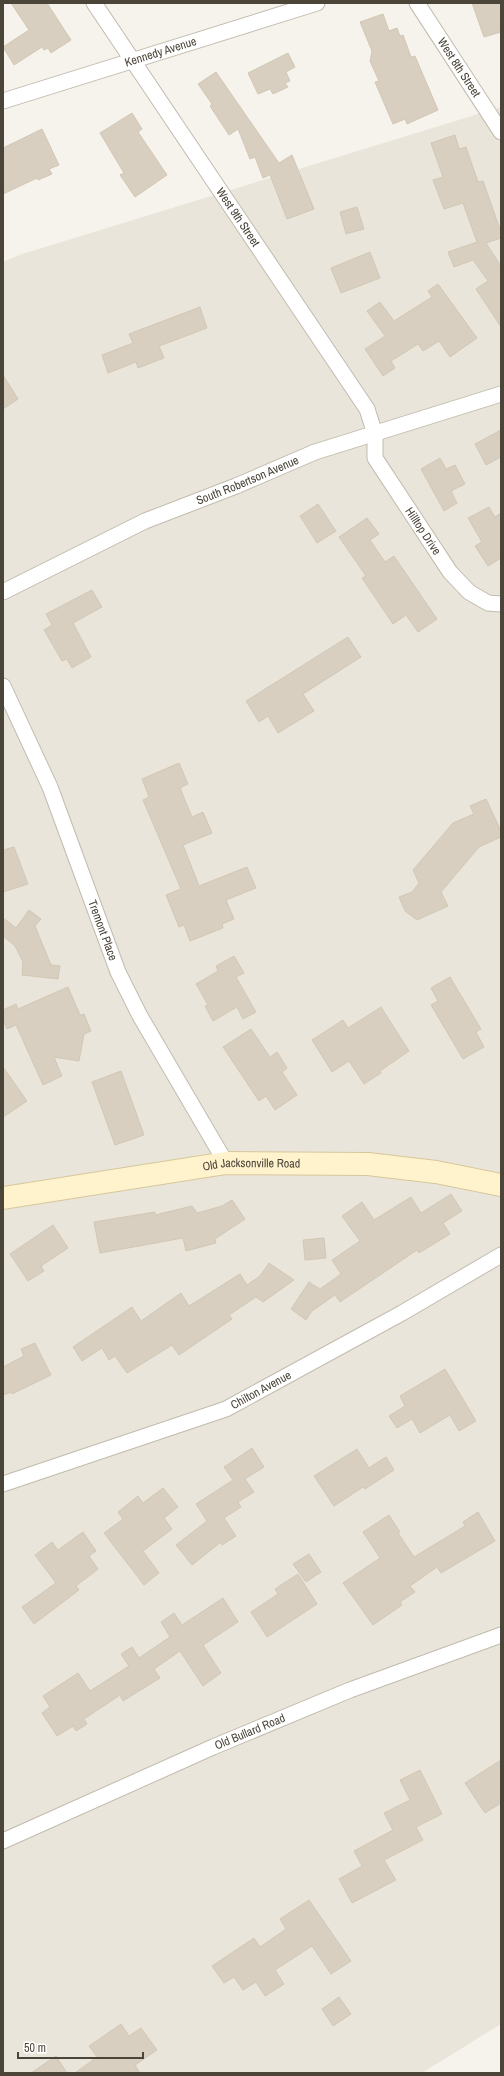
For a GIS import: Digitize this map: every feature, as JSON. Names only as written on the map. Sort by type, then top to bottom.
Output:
[{"type":"main road","name":"Old Jacksonville Road","points":[[3,1198],[226,1164],[368,1164],[436,1172],[501,1185]]},
{"type":"street","name":"West 9th Street","points":[[94,3],[132,62],[367,409],[375,434]]},
{"type":"street","name":"Kennedy Avenue","points":[[3,101],[132,62],[317,3]]},
{"type":"street","name":"West 8th Street","points":[[417,3],[501,132]]},
{"type":"street","name":"South Robertson Avenue","points":[[3,592],[145,521],[236,486],[315,452],[501,394]]},
{"type":"street","name":"Hilltop Drive","points":[[375,434],[375,458],[450,572],[469,592],[488,603],[501,604]]},
{"type":"street","name":"Tremont Place","points":[[3,686],[50,787],[118,972],[140,1016],[226,1164]]},
{"type":"street","name":"Chilton Avenue","points":[[3,1484],[226,1409],[395,1317],[501,1255]]},
{"type":"street","name":"Old Bullard Road","points":[[3,1841],[213,1747],[350,1690],[501,1635]]},
{"type":"shaded area","points":[[501,107],[501,2024],[422,2073],[3,2073],[3,262],[19,255]]},
{"type":"building","points":[[11,3],[47,3],[71,40],[51,53],[48,48],[44,50],[42,47],[14,65],[3,47],[29,30]]},
{"type":"building","points":[[472,3],[501,3],[501,32],[484,37]]},
{"type":"building","points":[[383,14],[389,31],[397,28],[400,36],[403,35],[411,57],[415,56],[438,110],[407,124],[405,119],[393,124],[375,82],[379,81],[370,61],[372,51],[360,22]]},
{"type":"building","points":[[288,53],[295,67],[286,72],[290,81],[285,83],[288,87],[273,94],[270,89],[258,94],[248,73]]},
{"type":"building","points":[[216,72],[279,163],[292,155],[314,209],[287,219],[270,175],[263,178],[255,157],[250,159],[238,129],[229,135],[210,106],[212,104],[198,84]]},
{"type":"building","points":[[132,113],[142,129],[138,132],[167,175],[135,197],[120,175],[124,173],[100,133]]},
{"type":"building","points":[[42,129],[59,165],[49,169],[52,174],[38,180],[37,178],[3,194],[3,148]]},
{"type":"building","points":[[455,135],[459,149],[466,147],[478,182],[483,181],[501,232],[501,238],[486,243],[501,266],[501,327],[476,289],[488,281],[473,260],[454,267],[448,252],[477,242],[463,203],[444,209],[433,180],[443,177],[431,143]]},
{"type":"building","points":[[357,207],[364,229],[346,234],[340,212]]},
{"type":"building","points":[[370,252],[380,278],[341,293],[331,268]]},
{"type":"building","points":[[438,284],[477,338],[450,357],[439,341],[423,351],[418,344],[391,361],[395,368],[383,376],[365,349],[385,336],[367,311],[380,302],[394,321],[432,297],[428,291]]},
{"type":"building","points":[[200,307],[207,328],[159,346],[164,358],[138,368],[136,362],[108,373],[102,355],[133,343],[129,334]]},
{"type":"building","points":[[3,375],[18,399],[3,409]]},
{"type":"building","points":[[501,430],[501,457],[486,465],[475,444]]},
{"type":"building","points":[[440,458],[446,469],[455,465],[465,484],[451,491],[457,503],[444,511],[421,469]]},
{"type":"building","points":[[318,504],[336,531],[317,543],[300,516]]},
{"type":"building","points":[[489,507],[495,517],[501,513],[501,558],[488,566],[475,546],[482,542],[468,518]]},
{"type":"building","points":[[367,518],[379,534],[370,540],[385,562],[394,556],[437,619],[418,632],[406,615],[393,624],[362,578],[366,576],[339,537]]},
{"type":"building","points":[[92,590],[102,607],[73,623],[91,657],[72,668],[67,659],[62,661],[44,630],[52,625],[46,614]]},
{"type":"building","points":[[348,637],[361,657],[303,694],[314,711],[278,733],[268,716],[259,722],[246,701]]},
{"type":"building","points":[[179,763],[188,784],[180,788],[192,817],[203,812],[212,833],[183,845],[199,886],[247,867],[256,888],[226,900],[234,919],[222,924],[223,928],[190,941],[184,925],[179,927],[166,895],[181,889],[143,800],[149,797],[142,779]]},
{"type":"building","points":[[486,799],[501,831],[501,837],[479,847],[441,892],[448,906],[417,920],[405,911],[399,897],[412,892],[419,883],[413,870],[453,823],[474,814],[470,806]]},
{"type":"building","points":[[14,847],[28,884],[3,892],[3,850]]},
{"type":"building","points":[[29,910],[41,919],[35,926],[51,965],[60,966],[58,979],[22,975],[23,962],[15,946],[3,936],[3,918],[16,928]]},
{"type":"building","points":[[234,956],[244,973],[236,977],[256,1012],[243,1019],[237,1007],[213,1021],[205,1006],[208,1005],[196,984],[218,971],[216,966]]},
{"type":"building","points":[[450,977],[481,1029],[476,1032],[484,1047],[463,1059],[431,1005],[438,1001],[431,988]]},
{"type":"building","points":[[68,987],[80,1015],[84,1014],[91,1031],[84,1034],[79,1061],[54,1057],[62,1076],[43,1085],[16,1025],[7,1029],[3,1019],[3,1010],[16,1004],[18,1009]]},
{"type":"building","points":[[381,1007],[409,1051],[364,1084],[349,1061],[332,1072],[312,1040],[343,1020],[348,1028]]},
{"type":"building","points":[[251,1029],[270,1057],[277,1052],[287,1068],[282,1072],[297,1095],[275,1110],[266,1096],[259,1101],[223,1047]]},
{"type":"building","points":[[3,1067],[27,1101],[3,1117]]},
{"type":"building","points":[[121,1071],[144,1135],[115,1145],[92,1082]]},
{"type":"building","points":[[451,1194],[462,1211],[443,1223],[450,1234],[419,1253],[417,1250],[340,1302],[335,1295],[312,1311],[306,1320],[291,1309],[309,1282],[320,1289],[341,1274],[332,1260],[360,1241],[342,1216],[362,1202],[374,1220],[411,1197],[421,1213]]},
{"type":"building","points":[[232,1200],[245,1219],[215,1239],[216,1243],[186,1251],[183,1238],[100,1253],[94,1222],[155,1212],[155,1215],[192,1206],[197,1213],[222,1206]]},
{"type":"building","points":[[53,1225],[68,1248],[41,1266],[44,1271],[28,1281],[10,1254]]},
{"type":"building","points":[[324,1238],[326,1258],[305,1260],[303,1240]]},
{"type":"building","points":[[269,1263],[294,1280],[263,1302],[256,1297],[229,1315],[232,1319],[179,1355],[172,1345],[127,1373],[115,1356],[109,1360],[102,1348],[82,1361],[73,1347],[132,1307],[141,1321],[181,1293],[189,1306],[240,1274],[247,1285],[260,1276]]},
{"type":"building","points":[[35,1343],[51,1375],[12,1394],[11,1392],[3,1395],[3,1367],[24,1356],[21,1349]]},
{"type":"building","points":[[445,1369],[476,1421],[459,1431],[450,1415],[420,1433],[412,1419],[397,1428],[389,1416],[405,1406],[400,1396]]},
{"type":"building","points":[[252,1448],[264,1467],[245,1479],[254,1492],[238,1502],[241,1507],[224,1518],[236,1536],[222,1545],[221,1542],[192,1565],[176,1545],[207,1521],[196,1504],[233,1480],[224,1467]]},
{"type":"building","points":[[357,1449],[369,1468],[386,1457],[394,1470],[365,1489],[363,1487],[334,1506],[314,1476]]},
{"type":"building","points":[[163,1488],[178,1507],[164,1518],[172,1529],[143,1551],[159,1573],[144,1585],[104,1533],[123,1519],[118,1512],[138,1496],[143,1503]]},
{"type":"building","points":[[478,1512],[495,1541],[441,1573],[437,1567],[410,1586],[415,1592],[400,1602],[402,1605],[373,1625],[343,1583],[380,1558],[363,1532],[389,1515],[400,1532],[398,1533],[414,1557],[465,1526],[463,1522]]},
{"type":"building","points":[[83,1532],[96,1551],[89,1556],[98,1569],[76,1586],[79,1590],[34,1624],[22,1607],[56,1583],[35,1555],[52,1542],[58,1550]]},
{"type":"building","points":[[309,1554],[321,1572],[306,1582],[293,1564]]},
{"type":"building","points":[[298,1574],[317,1604],[267,1637],[251,1612],[278,1594],[275,1589]]},
{"type":"building","points":[[223,1598],[238,1622],[203,1645],[221,1673],[203,1686],[180,1651],[154,1669],[160,1678],[123,1701],[120,1695],[84,1719],[87,1724],[76,1731],[73,1726],[57,1736],[42,1713],[50,1707],[43,1696],[78,1673],[90,1691],[129,1666],[121,1654],[132,1647],[139,1658],[170,1637],[161,1622],[174,1613],[182,1625]]},
{"type":"building","points":[[501,1760],[501,1803],[485,1813],[465,1783]]},
{"type":"building","points":[[420,1770],[442,1814],[416,1827],[423,1840],[384,1860],[396,1880],[352,1903],[339,1879],[362,1866],[354,1851],[393,1830],[384,1813],[410,1800],[400,1780]]},
{"type":"building","points":[[309,1900],[351,1961],[331,1974],[312,1946],[275,1970],[284,1984],[265,1996],[256,1982],[243,1990],[234,1977],[224,1983],[212,1966],[254,1938],[260,1947],[286,1929],[280,1919]]},
{"type":"building","points":[[339,1997],[351,2014],[333,2026],[322,2009]]},
{"type":"building","points":[[121,2024],[129,2036],[141,2028],[157,2050],[135,2065],[140,2073],[75,2073],[97,2057],[89,2046]]},
{"type":"building","points":[[56,2056],[67,2073],[31,2073]]}]
